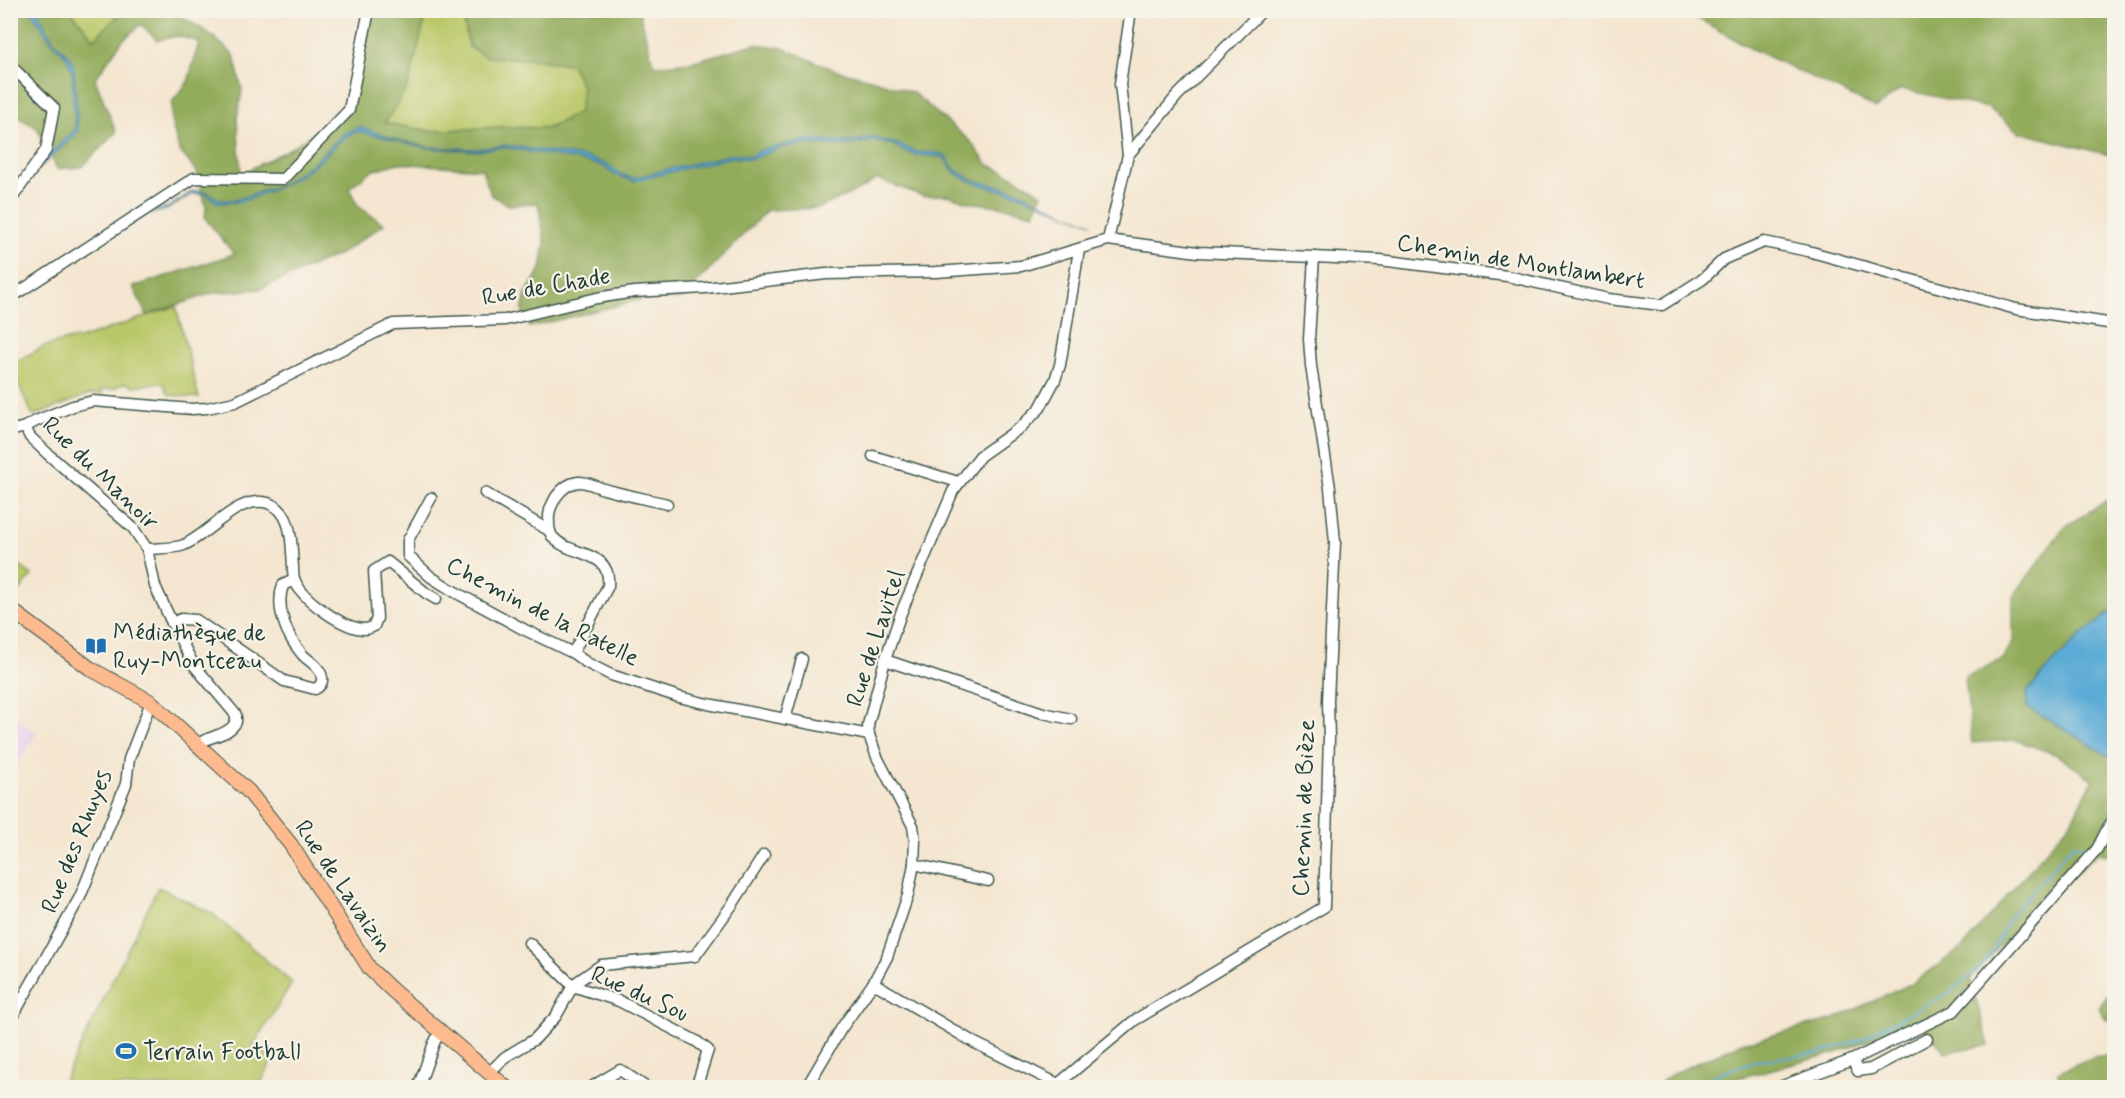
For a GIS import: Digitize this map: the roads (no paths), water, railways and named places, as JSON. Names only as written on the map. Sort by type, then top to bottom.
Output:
[{"type":"main road","name":"Rue de Lavaizin","points":[[10,609],[91,669],[151,702],[249,792],[291,844],[370,969],[507,1088]]},
{"type":"street","points":[[10,298],[194,178],[283,179],[349,111],[369,10]]},
{"type":"street","points":[[1108,240],[1128,155],[1120,84],[1131,10]]},
{"type":"street","points":[[1128,155],[1177,96],[1263,10]]},
{"type":"street","points":[[10,65],[54,108],[46,150],[10,201]]},
{"type":"street","name":"Rue de Chade","points":[[10,431],[93,401],[192,409],[235,402],[393,324],[505,320],[597,298],[634,292],[705,288],[826,274],[936,273],[1021,266],[1108,240]]},
{"type":"street","name":"Chemin de Montlambert","points":[[1108,240],[1198,252],[1380,260],[1507,276],[1608,299],[1662,305],[1703,279],[1724,259],[1764,242],[1808,251],[2016,309],[2115,324]]},
{"type":"street","name":"Rue de Lavitel","points":[[806,1088],[841,1029],[873,986],[887,957],[908,895],[914,864],[913,826],[877,757],[869,735],[868,725],[885,660],[901,613],[958,482],[980,456],[1021,427],[1040,408],[1055,380],[1060,364],[1079,250]]},
{"type":"street","name":"Chemin de Bièze","points":[[873,986],[879,986],[975,1043],[1058,1084],[1135,1020],[1323,907],[1335,542],[1329,478],[1311,366],[1309,339],[1314,257]]},
{"type":"street","name":"Rue du Manoir","points":[[25,427],[30,437],[49,455],[133,528],[147,549]]},
{"type":"street","points":[[873,456],[958,482]]},
{"type":"street","points":[[573,653],[608,586],[609,577],[598,560],[553,538],[550,531],[549,510],[560,492],[568,485],[577,482],[667,504]]},
{"type":"street","points":[[485,493],[550,531]]},
{"type":"street","name":"Chemin de la Ratelle","points":[[431,498],[408,540],[408,556],[431,577],[525,630],[573,653],[610,675],[680,697],[869,735]]},
{"type":"street","points":[[198,744],[208,737],[228,732],[236,722],[236,716],[193,664],[155,586],[147,549],[180,546],[206,531],[238,507],[248,502],[267,502],[281,511],[289,527],[294,580],[307,596],[326,613],[346,623],[366,629],[374,626],[377,618],[374,571],[388,562],[436,599]]},
{"type":"street","points":[[172,623],[181,620],[196,620],[284,681],[315,689],[320,687],[322,675],[302,654],[288,634],[281,613],[279,596],[283,585],[294,580]]},
{"type":"street","points":[[785,719],[802,659]]},
{"type":"street","points":[[885,660],[1043,713],[1071,718]]},
{"type":"street","name":"Rue des Rhuyes","points":[[10,1021],[80,897],[126,784],[129,759],[151,702]]},
{"type":"street","points":[[1777,1088],[1852,1060],[1954,1011],[2097,849],[2115,816]]},
{"type":"street","points":[[490,1072],[505,1057],[535,1039],[555,1016],[573,986],[601,965],[695,957],[764,855]]},
{"type":"street","points":[[914,864],[988,881]]},
{"type":"street","name":"Rue du Sou","points":[[529,943],[573,986],[619,1001],[696,1041],[708,1050],[696,1088]]},
{"type":"street","points":[[418,1088],[441,1030]]},
{"type":"street","points":[[1852,1060],[1858,1071],[1871,1069],[1927,1039]]},
{"type":"street","points":[[593,1086],[620,1070],[647,1088]]},
{"type":"water","points":[[31,11],[37,11],[54,41],[70,57],[74,66],[78,132],[27,180],[38,165],[75,130],[72,71],[67,58],[52,42]]},
{"type":"water","points":[[359,127],[428,147],[478,149],[505,145],[589,158],[632,178],[733,154],[751,156],[761,150],[805,140],[850,142],[871,138],[895,143],[917,152],[945,155],[955,170],[974,180],[1018,191],[1068,215],[1019,195],[980,185],[955,172],[943,157],[917,155],[905,152],[894,145],[871,141],[848,145],[805,144],[783,147],[752,159],[732,157],[634,181],[615,175],[603,166],[577,160],[503,147],[478,151],[427,148],[358,131],[339,142],[303,174],[268,192],[240,202],[218,203],[206,194],[192,194],[167,210],[150,214],[169,207],[193,191],[207,192],[220,200],[236,200],[280,185],[311,165],[345,133]]},
{"type":"water","points":[[2114,609],[2114,759],[2027,707],[2027,692],[2082,635]]},
{"type":"waterway","points":[[1690,1088],[1722,1072],[1755,1061],[1820,1053],[1860,1040],[1950,992],[1981,967],[1993,951],[2010,917],[2070,848],[2074,844],[2087,849]]},
{"type":"waterway","points":[[2108,855],[2114,857]]},
{"type":"place","name":"Médiathèque de Ruy-Montceau","points":[[96,646]]},
{"type":"place","name":"Terrain Football","points":[[126,1051]]}]
